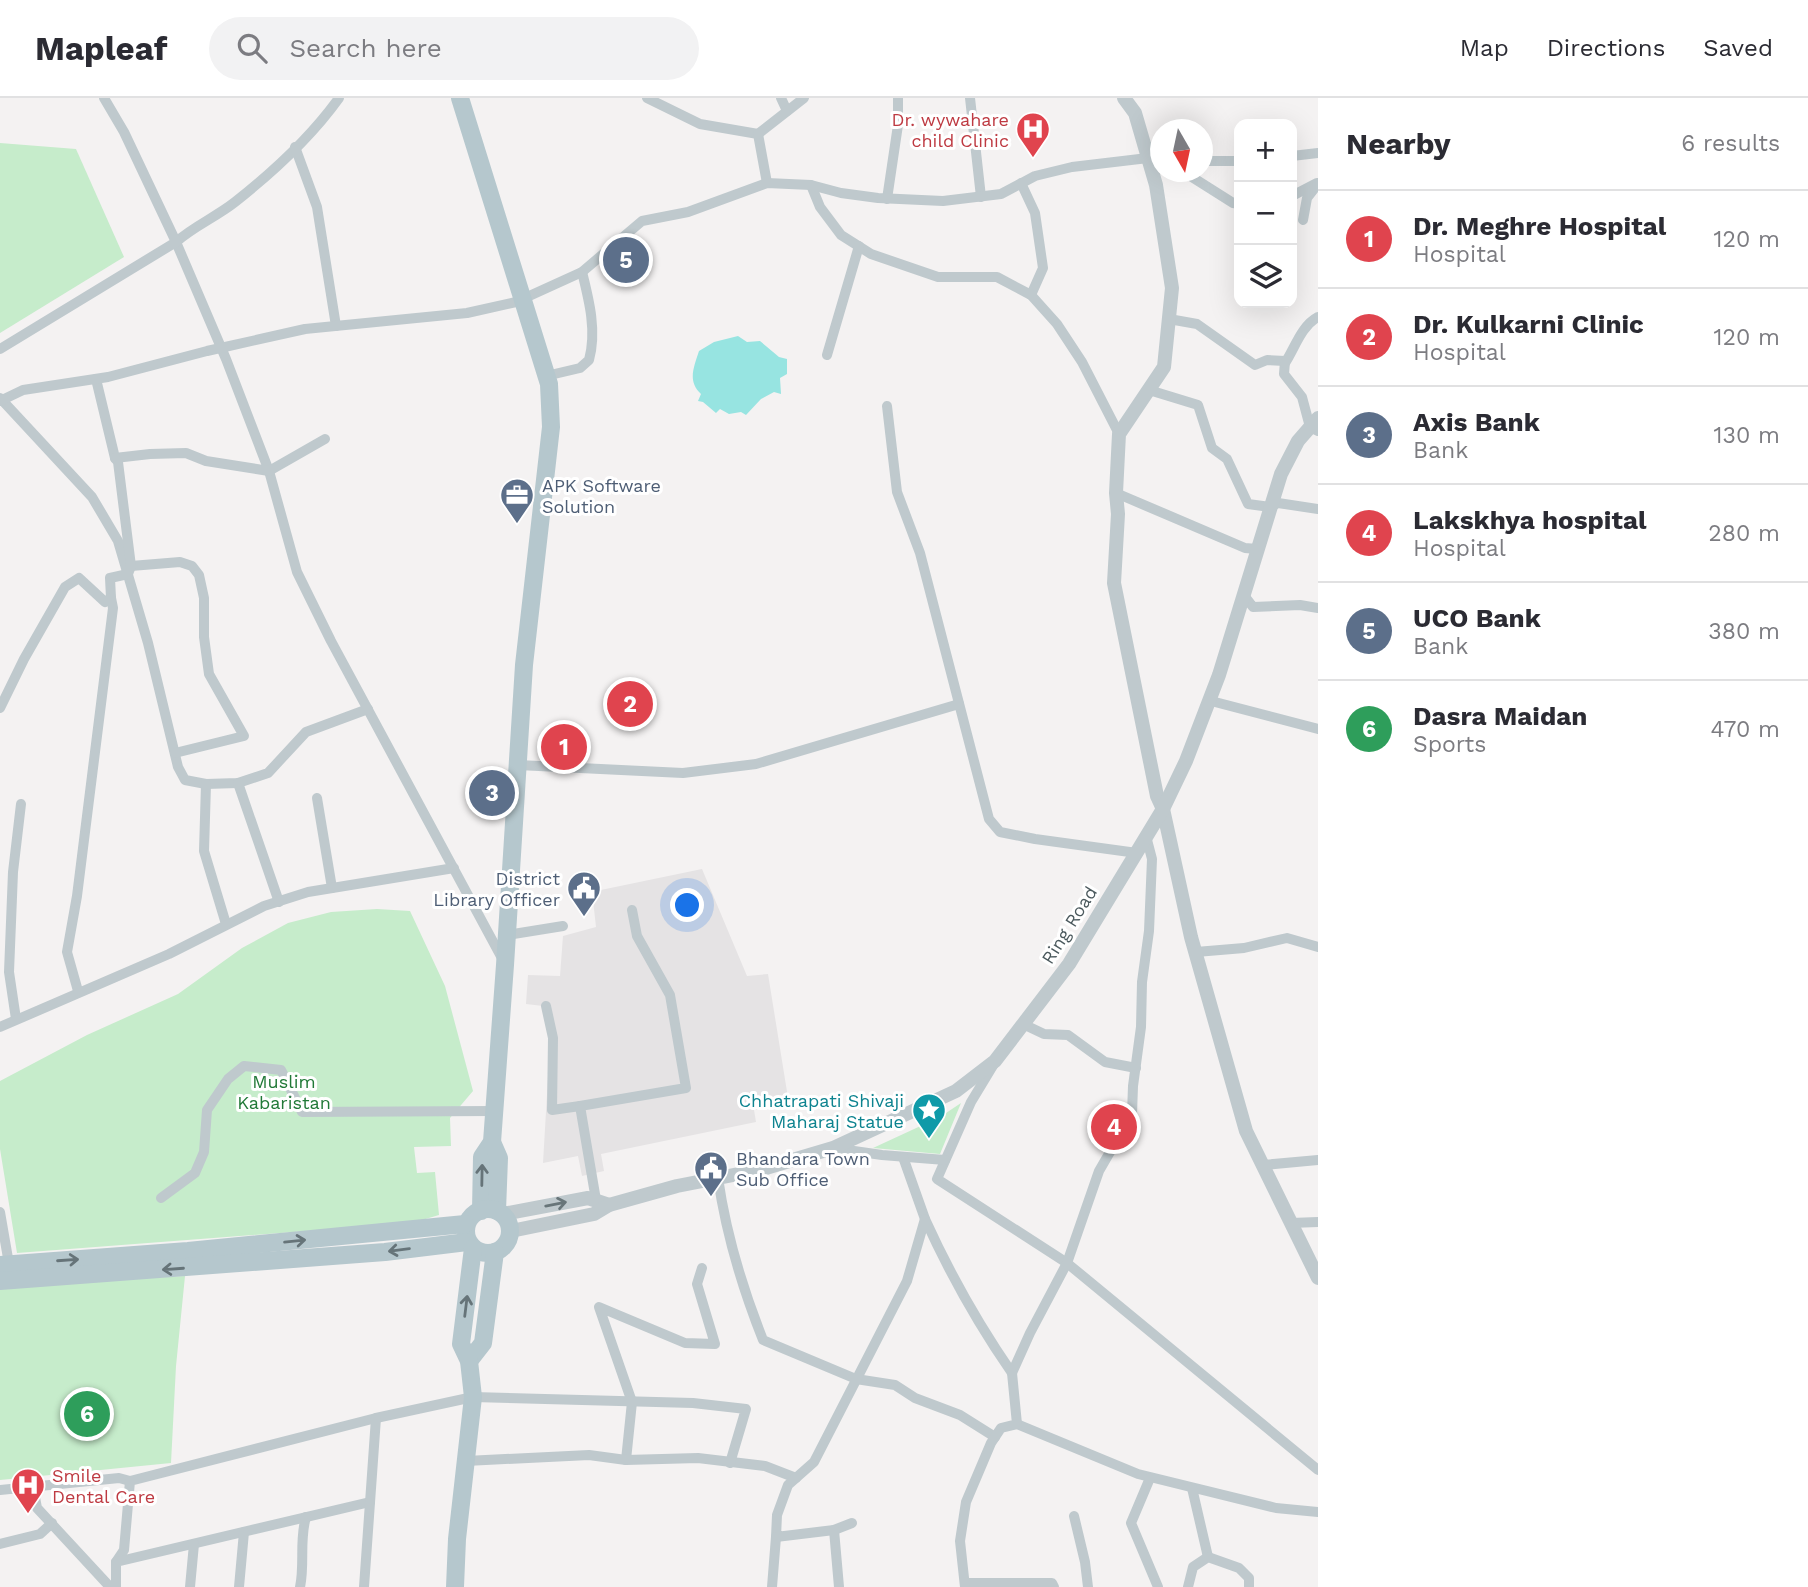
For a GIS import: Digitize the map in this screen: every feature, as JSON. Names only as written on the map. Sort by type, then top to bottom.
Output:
[{"type":"main road","points":[[460,98],[549,384],[551,426],[524,665],[492,1142],[499,1158],[494,1212]]},
{"type":"main road","points":[[454,1587],[473,1398],[470,1362],[461,1344],[469,1238],[475,1213],[494,1212],[510,1223],[511,1231],[507,1242],[495,1252],[483,1252],[469,1238]]},
{"type":"main road","points":[[4,1265],[385,1252],[469,1238]]},
{"type":"main road","points":[[470,1362],[483,1343],[495,1252]]},
{"type":"main road","points":[[0,1282],[232,1256]]},
{"type":"street","points":[[104,98],[124,132],[176,242],[221,348],[270,471],[297,572],[505,965]]},
{"type":"street","points":[[0,349],[176,242],[233,204],[295,148],[326,117],[340,98]]},
{"type":"street","points":[[647,98],[700,124],[758,134],[804,98]]},
{"type":"street","points":[[781,98],[787,111]]},
{"type":"street","points":[[887,199],[898,125],[898,98]]},
{"type":"street","points":[[970,98],[981,197]]},
{"type":"street","points":[[1124,98],[1135,113],[1150,149]]},
{"type":"street","points":[[758,134],[767,183]]},
{"type":"street","points":[[295,148],[317,207],[336,326]]},
{"type":"street","points":[[1297,155],[1318,153]]},
{"type":"street","points":[[368,709],[306,732],[268,773],[238,783],[206,784],[185,780],[175,753],[129,570],[118,541],[92,497],[1,400],[23,390],[96,379],[305,329],[467,313],[522,299],[582,272],[642,221],[688,212],[767,183],[811,185],[841,193],[887,199],[943,201],[1001,194],[1035,176],[1072,167],[1150,159]]},
{"type":"street","points":[[1213,161],[1234,161]]},
{"type":"street","points":[[1119,434],[1164,367],[1172,288],[1156,182]]},
{"type":"street","points":[[1200,182],[1234,203]]},
{"type":"street","points":[[1021,183],[1035,213],[1043,268],[1031,295]]},
{"type":"street","points":[[1297,194],[1318,183]]},
{"type":"street","points":[[1303,220],[1307,198],[1318,183]]},
{"type":"street","points":[[811,185],[820,207],[841,235],[872,254],[938,277],[996,277],[1031,295],[1057,324],[1082,362],[1119,434],[1114,583],[1157,796],[1163,809],[1196,953],[1246,1131],[1318,1278]]},
{"type":"street","points":[[827,355],[859,246]]},
{"type":"street","points":[[546,376],[580,368],[589,360],[593,333],[582,272]]},
{"type":"street","points":[[1315,425],[1302,397],[1284,373],[1284,363],[1297,340],[1312,320],[1318,317]]},
{"type":"street","points":[[1169,319],[1197,324],[1255,365],[1267,360],[1285,361],[1284,363]]},
{"type":"street","points":[[96,379],[118,462],[129,570]]},
{"type":"street","points":[[1149,390],[1198,405],[1212,448],[1227,459],[1248,504],[1270,507],[1278,503],[1318,509]]},
{"type":"street","points":[[887,406],[897,492],[920,554],[989,819],[1000,832],[1137,853]]},
{"type":"street","name":"Ring Road","points":[[494,1212],[588,1198],[602,1203],[760,1170],[833,1148],[956,1091],[995,1062],[1069,964],[1163,809],[1186,761],[1210,697],[1281,474],[1298,441],[1315,425]]},
{"type":"street","points":[[115,458],[186,453],[206,461],[270,471],[325,439]]},
{"type":"street","points":[[1116,493],[1245,548],[1257,548]]},
{"type":"street","points":[[78,991],[67,952],[77,896],[113,608],[110,578],[129,570],[180,562],[192,566],[199,575],[204,598],[204,637],[209,674],[244,736],[175,753]]},
{"type":"street","points":[[0,708],[65,587],[79,578],[105,603],[111,597]]},
{"type":"street","points":[[1243,594],[1253,607],[1300,605],[1318,608]]},
{"type":"street","points":[[1210,697],[1215,702],[1318,729]]},
{"type":"street","points":[[518,765],[683,773],[756,764],[959,704]]},
{"type":"street","points":[[238,783],[279,902]]},
{"type":"street","points":[[206,784],[204,851],[226,924]]},
{"type":"street","points":[[317,798],[332,888]]},
{"type":"street","points":[[16,1019],[9,972],[13,872],[21,804]]},
{"type":"street","points":[[1012,1373],[1067,1263],[1099,1171],[1132,1114],[1142,982],[1149,931],[1152,859],[1146,836]]},
{"type":"street","points":[[0,1027],[78,991],[169,954],[226,924],[279,902],[308,892],[453,868]]},
{"type":"street","points":[[546,1006],[553,1038],[552,1110],[686,1088],[670,995],[637,936],[632,910]]},
{"type":"street","points":[[507,935],[563,926]]},
{"type":"street","points":[[1196,953],[1244,948],[1287,938],[1318,947]]},
{"type":"street","points":[[1025,1025],[1044,1034],[1068,1035],[1105,1062],[1136,1068]]},
{"type":"street","points":[[995,1062],[971,1102],[937,1179],[1067,1263],[1318,1470]]},
{"type":"street","points":[[161,1198],[195,1173],[204,1152],[207,1110],[228,1079],[244,1066],[281,1070],[303,1112],[494,1111]]},
{"type":"street","points":[[580,1106],[602,1203]]},
{"type":"street","points":[[833,1148],[945,1160]]},
{"type":"street","points":[[902,1157],[947,1268],[985,1335],[1012,1373],[1017,1424]]},
{"type":"street","points":[[1263,1165],[1318,1160]]},
{"type":"street","points":[[718,1178],[725,1223],[738,1272],[763,1340],[856,1379],[895,1385],[915,1398],[960,1415],[995,1437]]},
{"type":"street","name":"Ring Road","points":[[511,1231],[594,1214],[602,1203]]},
{"type":"street","points":[[0,1212],[4,1265]]},
{"type":"street","points":[[772,1587],[777,1515],[788,1485],[814,1462],[907,1281],[925,1219]]},
{"type":"street","points":[[1291,1223],[1318,1222]]},
{"type":"street","points":[[626,1460],[632,1402],[599,1307],[685,1343],[715,1344],[697,1284],[702,1268]]},
{"type":"street","points":[[0,1490],[119,1478],[130,1482],[376,1418],[473,1398],[693,1403],[746,1409],[730,1462]]},
{"type":"street","points":[[364,1587],[376,1418]]},
{"type":"street","points":[[1054,1587],[1052,1583],[965,1585],[960,1541],[966,1502],[977,1471],[1001,1428],[1017,1424],[1150,1478],[1276,1508],[1318,1512]]},
{"type":"street","points":[[466,1461],[589,1455],[626,1460],[698,1458],[765,1466],[796,1478]]},
{"type":"street","points":[[1150,1478],[1132,1523],[1158,1587]]},
{"type":"street","points":[[116,1587],[116,1562],[124,1550],[130,1482]]},
{"type":"street","points":[[33,1487],[37,1508],[110,1587]]},
{"type":"street","points":[[1192,1488],[1208,1557]]},
{"type":"street","points":[[116,1562],[370,1502]]},
{"type":"street","points":[[1074,1516],[1088,1587]]},
{"type":"street","points":[[300,1587],[301,1532],[306,1517]]},
{"type":"street","points":[[0,1544],[40,1534],[52,1523]]},
{"type":"street","points":[[776,1537],[834,1530],[852,1524]]},
{"type":"street","points":[[834,1530],[839,1587]]},
{"type":"street","points":[[239,1587],[244,1532]]},
{"type":"street","points":[[190,1587],[194,1544]]},
{"type":"street","points":[[1188,1587],[1193,1567],[1208,1557]]},
{"type":"street","points":[[1208,1557],[1239,1568],[1249,1578],[1249,1587]]},
{"type":"shaded area","points":[[702,869],[747,976],[768,974],[789,1104],[754,1110],[756,1122],[601,1154],[604,1171],[582,1176],[578,1156],[543,1163],[550,1043],[543,1006],[526,1004],[528,975],[560,976],[563,936],[596,927],[593,900],[597,898],[596,891]]},
{"type":"green space","points":[[0,143],[76,149],[124,257],[0,333]]},
{"type":"green space","name":"Muslim Kabaristan","points":[[377,909],[410,911],[445,986],[473,1091],[450,1118],[451,1146],[414,1147],[417,1173],[435,1172],[439,1215],[412,1223],[17,1253],[0,1149],[0,1081],[87,1035],[178,994],[242,948],[288,923],[331,912]]},
{"type":"green space","points":[[961,1103],[940,1154],[873,1148],[940,1117]]},
{"type":"green space","points":[[185,1276],[176,1366],[171,1463],[0,1480],[0,1286]]},
{"type":"water","points":[[738,336],[747,342],[760,341],[779,357],[787,359],[787,374],[780,378],[781,394],[774,392],[761,399],[746,415],[741,412],[729,414],[720,409],[716,413],[698,401],[701,394],[693,379],[695,363],[699,351],[714,342]]},
{"type":"place","name":"Dr. wywahare child Clinic","points":[[1033,159]]},
{"type":"place","name":"UCO Bank","points":[[626,260]]},
{"type":"place","name":"APK Software Solution","points":[[517,525]]},
{"type":"place","name":"Dr. Kulkarni Clinic","points":[[630,704]]},
{"type":"place","name":"Dr. Meghre Hospital","points":[[564,747]]},
{"type":"place","name":"Axis Bank","points":[[492,793]]},
{"type":"place","name":"District Library Officer","points":[[584,918]]},
{"type":"place","name":"Lakskhya hospital","points":[[1114,1127]]},
{"type":"place","name":"Chhatrapati Shivaji Maharaj Statue","points":[[929,1140]]},
{"type":"place","name":"Bhandara Town Sub Office","points":[[711,1198]]},
{"type":"place","name":"Dasra Maidan","points":[[87,1414]]},
{"type":"place","name":"Smile Dental Care","points":[[28,1515]]}]
